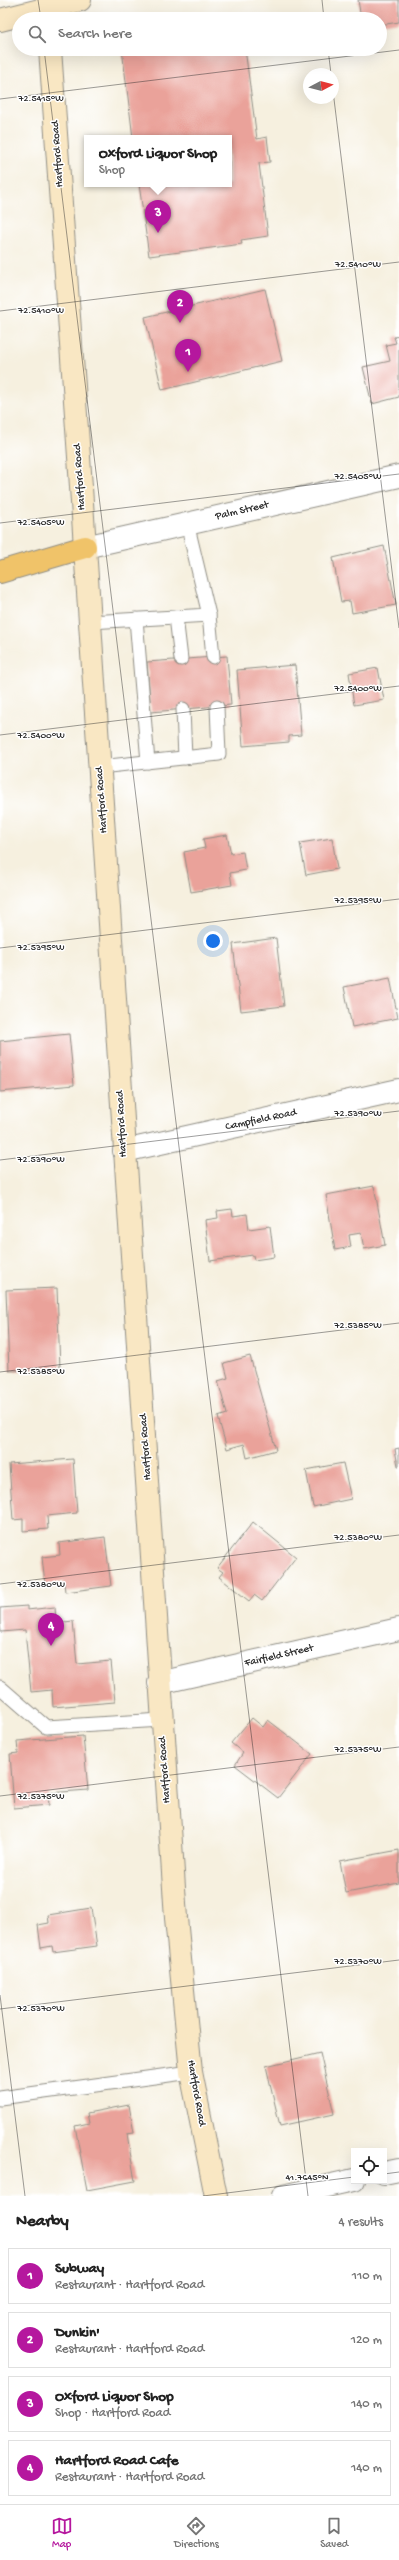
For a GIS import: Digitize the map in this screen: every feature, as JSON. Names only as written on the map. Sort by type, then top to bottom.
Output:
[{"type":"highway","points":[[0,572],[85,547]]},
{"type":"main road","points":[[34,12],[80,0]]},
{"type":"main road","points":[[0,20],[12,17]]},
{"type":"main road","name":"Hartford Road","points":[[50,56],[100,767],[124,1151],[148,1488],[159,1683],[176,1918],[191,2072],[216,2196]]},
{"type":"street","name":"Palm Street","points":[[85,547],[399,476]]},
{"type":"street","name":"Campfield Road","points":[[124,1151],[399,1090]]},
{"type":"street","name":"Fairfield Street","points":[[159,1683],[399,1629]]},
{"type":"street","points":[[387,2172],[399,2170]]},
{"type":"street","points":[[283,2196],[351,2181]]},
{"type":"lane","points":[[187,523],[209,615],[213,657]]},
{"type":"lane","points":[[90,622],[209,615]]},
{"type":"lane","points":[[176,617],[181,659]]},
{"type":"lane","points":[[136,619],[148,762]]},
{"type":"lane","points":[[100,767],[220,754],[217,707]]},
{"type":"lane","points":[[183,709],[185,758]]},
{"type":"lane","points":[[0,1687],[46,1727],[162,1720]]},
{"type":"lane","points":[[0,2098],[191,2072]]},
{"type":"building","points":[[358,0],[399,0],[399,22],[387,24],[387,12],[360,12]]},
{"type":"building","points":[[123,56],[246,56],[257,139],[267,137],[270,162],[259,163],[268,236],[241,240],[242,244],[149,256],[139,187],[232,187],[232,135],[133,135]]},
{"type":"building","points":[[265,289],[282,361],[162,390],[145,317]]},
{"type":"building","points":[[399,336],[399,397],[372,404],[363,367],[390,361],[386,345],[396,343],[394,337]]},
{"type":"building","points":[[384,546],[396,605],[352,613],[350,601],[341,602],[333,558]]},
{"type":"building","points":[[227,656],[231,705],[151,712],[147,662]]},
{"type":"building","points":[[295,665],[301,735],[289,736],[289,742],[243,746],[237,670]]},
{"type":"building","points":[[378,668],[384,700],[354,705],[349,673]]},
{"type":"building","points":[[227,835],[231,854],[243,852],[246,870],[230,873],[232,885],[191,892],[184,852],[205,848],[203,839]]},
{"type":"building","points":[[332,838],[337,869],[306,875],[300,843]]},
{"type":"building","points":[[276,938],[284,1006],[241,1011],[233,944]]},
{"type":"building","points":[[390,978],[398,1018],[352,1027],[344,987]]},
{"type":"building","points":[[69,1034],[74,1085],[0,1092],[0,1041]]},
{"type":"building","points":[[374,1186],[385,1245],[364,1249],[361,1233],[349,1235],[351,1247],[335,1250],[326,1195]]},
{"type":"building","points":[[232,1209],[233,1216],[247,1214],[249,1229],[270,1226],[274,1257],[254,1260],[253,1255],[210,1261],[205,1220],[218,1218],[217,1211]]},
{"type":"building","points":[[57,1288],[60,1369],[9,1371],[6,1290]]},
{"type":"building","points":[[250,1356],[276,1450],[247,1458],[244,1444],[227,1449],[218,1417],[227,1414],[218,1381],[228,1378],[224,1363]]},
{"type":"building","points":[[399,1448],[399,1466],[398,1466],[395,1449]]},
{"type":"building","points":[[73,1459],[77,1513],[47,1516],[48,1529],[23,1531],[23,1519],[13,1520],[9,1464]]},
{"type":"building","points":[[343,1463],[351,1499],[313,1507],[306,1470]]},
{"type":"building","points":[[253,1522],[296,1557],[262,1601],[254,1595],[249,1601],[219,1577],[223,1572],[217,1568]]},
{"type":"building","points":[[105,1537],[111,1586],[65,1592],[64,1582],[45,1585],[42,1557],[60,1555],[59,1543]]},
{"type":"building","points":[[27,1606],[27,1610],[55,1607],[56,1623],[73,1621],[77,1664],[111,1661],[115,1702],[53,1707],[52,1690],[31,1692],[25,1630],[1,1632],[0,1625],[0,1608]]},
{"type":"building","points":[[252,1718],[263,1727],[268,1720],[312,1754],[278,1798],[235,1765],[243,1753],[231,1743]]},
{"type":"building","points":[[83,1736],[88,1790],[48,1793],[49,1805],[14,1808],[10,1754],[18,1753],[17,1741]]},
{"type":"building","points":[[399,1850],[399,1883],[346,1893],[340,1861]]},
{"type":"building","points":[[91,1908],[97,1946],[53,1952],[52,1946],[41,1948],[38,1925],[49,1923],[48,1915]]},
{"type":"building","points":[[320,2053],[334,2114],[280,2126],[266,2066]]},
{"type":"building","points":[[129,2105],[134,2133],[127,2134],[135,2181],[87,2190],[75,2126],[89,2123],[87,2113]]},
{"type":"place","name":"Oxford Liquor Shop","points":[[158,233]]},
{"type":"place","name":"Dunkin'","points":[[180,323]]},
{"type":"place","name":"Subway","points":[[188,372]]},
{"type":"place","name":"Hartford Road Cafe","points":[[51,1646]]}]
